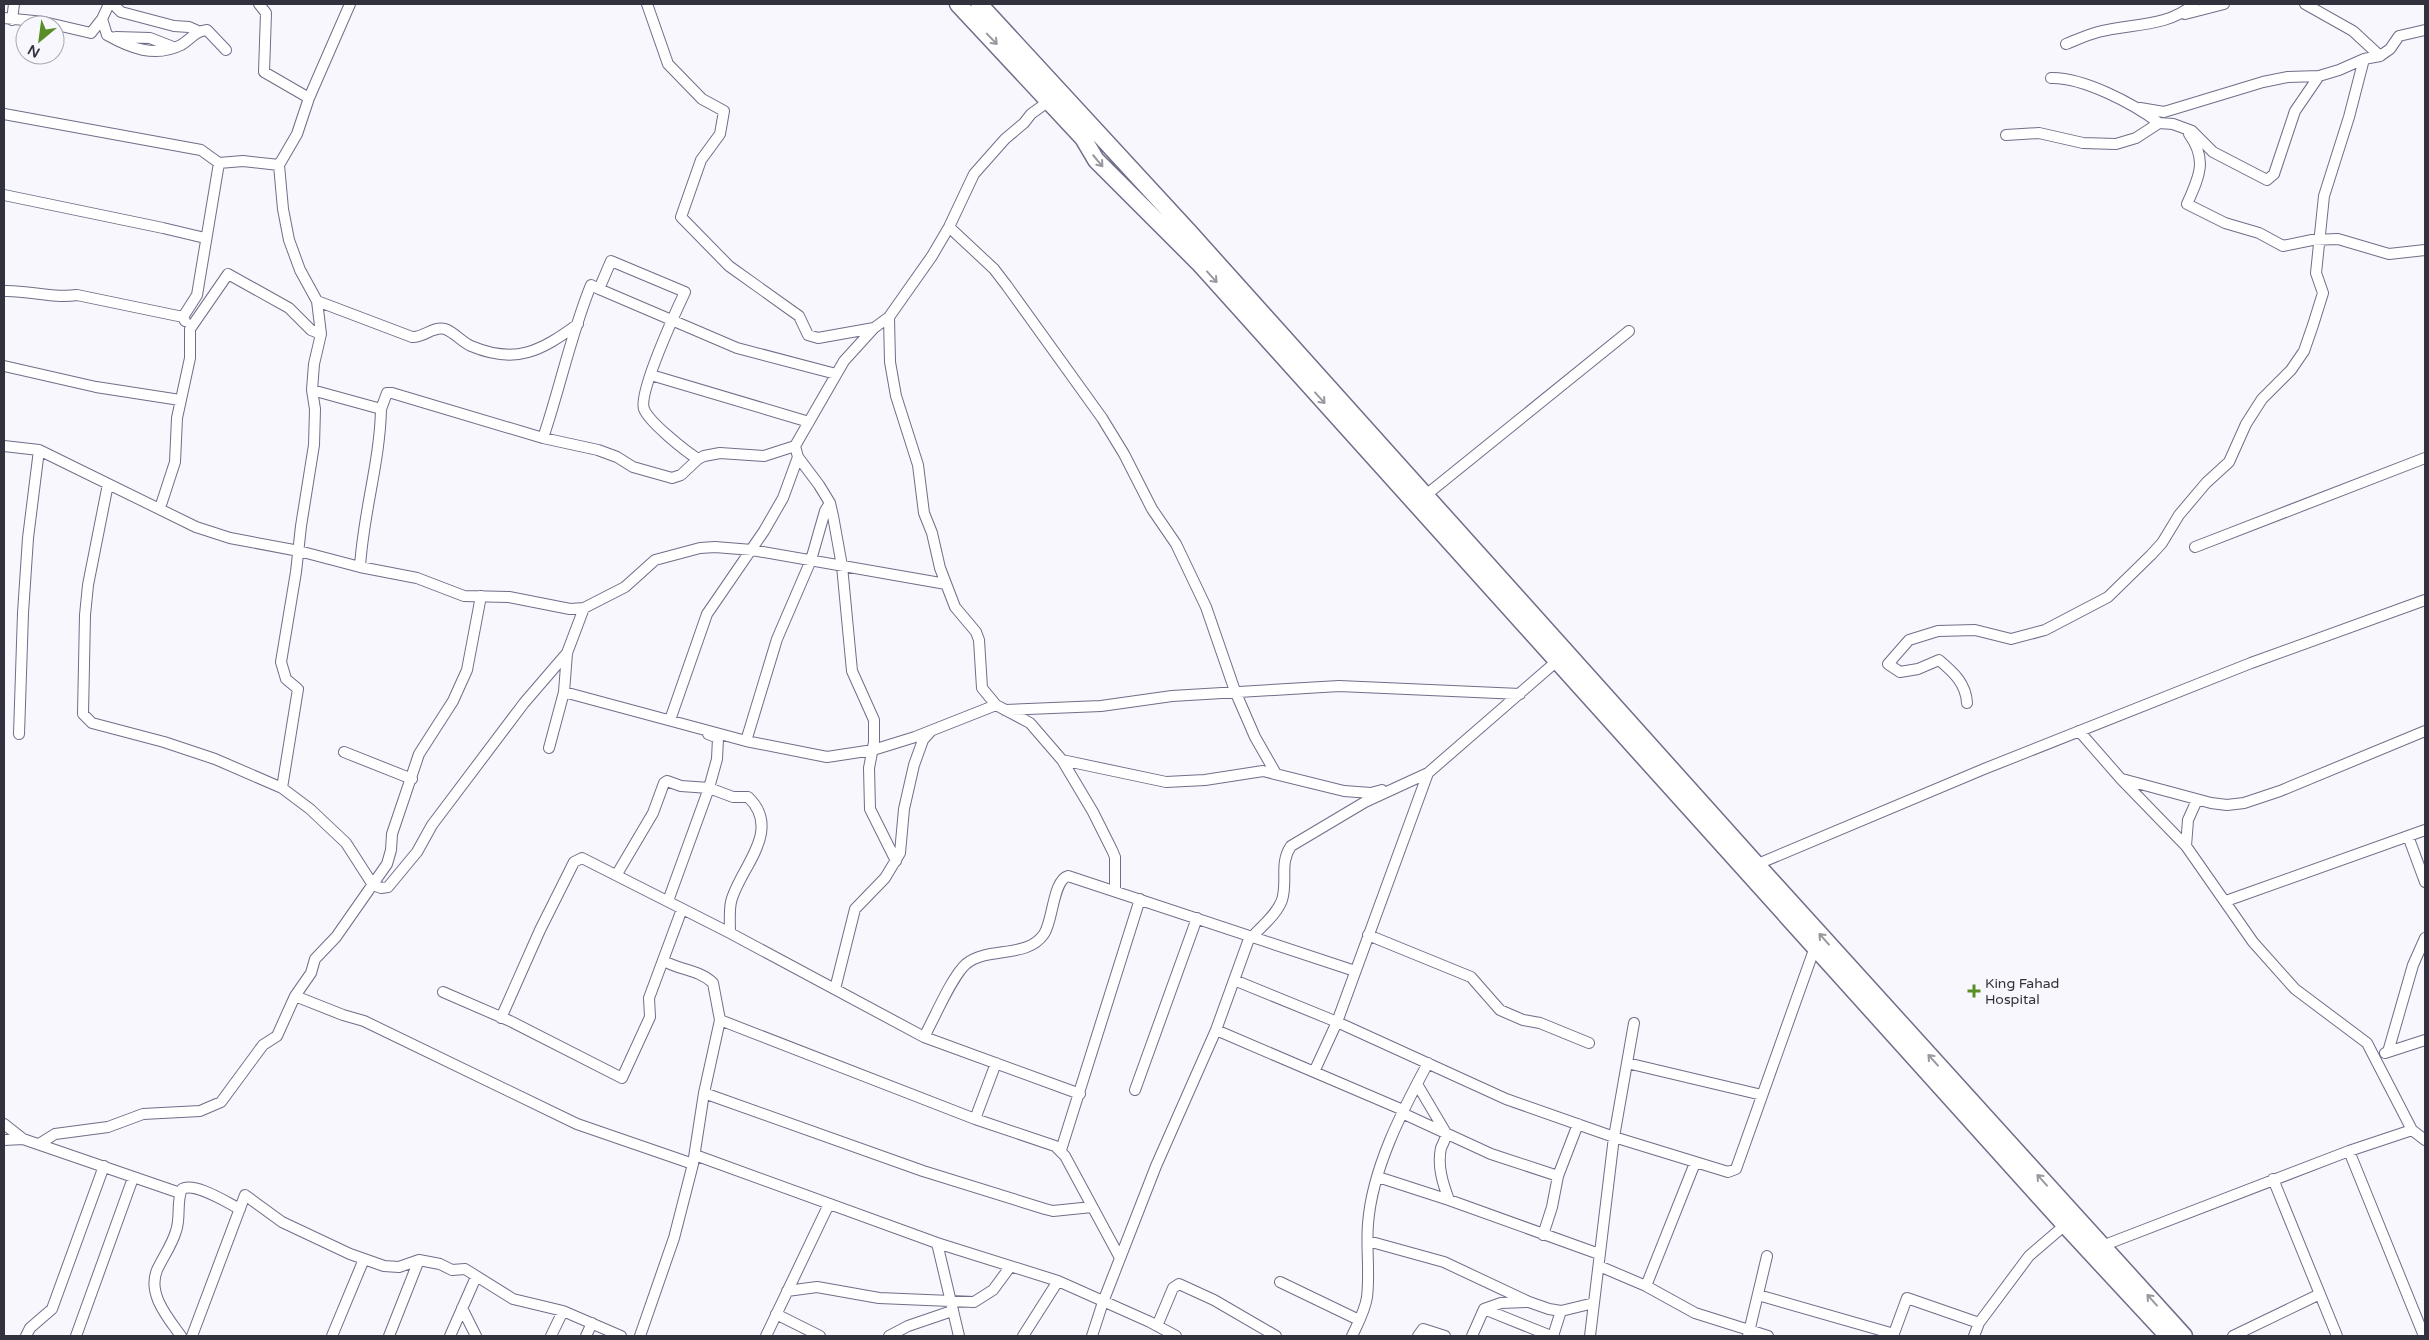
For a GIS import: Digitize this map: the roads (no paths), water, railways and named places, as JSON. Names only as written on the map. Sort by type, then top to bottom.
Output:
[{"type":"main road","points":[[958,4],[1083,138],[1096,160],[1200,263],[1557,661],[1751,867],[2184,1336]]},
{"type":"main road","points":[[979,4],[1189,232],[1426,495],[1751,867],[1815,947],[2065,1225],[2168,1336]]},
{"type":"street","points":[[14,4],[8,19],[44,22],[91,33],[111,4],[120,12],[174,26],[189,26],[198,31]]},
{"type":"street","points":[[259,4],[266,13],[264,72],[310,98]]},
{"type":"street","points":[[282,788],[298,690],[286,679],[281,662],[314,445],[315,409],[312,390],[314,364],[321,334],[316,302],[300,270],[289,240],[283,209],[279,165],[297,134],[310,98],[350,4]]},
{"type":"street","points":[[647,4],[668,64],[702,100],[724,111],[720,134],[701,160],[681,217],[729,266],[799,316],[808,335],[818,338],[874,328]]},
{"type":"street","points":[[2179,16],[2194,4]]},
{"type":"street","points":[[2066,44],[2100,32],[2140,26],[2224,4]]},
{"type":"street","points":[[2305,4],[2338,20],[2380,56]]},
{"type":"street","points":[[102,19],[107,35],[124,38],[150,38],[173,47],[180,45],[198,31],[207,30],[226,50]]},
{"type":"street","points":[[2051,78],[2064,78],[2140,108],[2164,112],[2263,82],[2288,77],[2319,76],[2340,70],[2364,59],[2380,56],[2390,49],[2399,36],[2425,30]]},
{"type":"street","points":[[1967,703],[1966,692],[1957,675],[1939,660],[1918,669],[1900,672],[1888,664],[1909,640],[1938,631],[1975,630],[2011,639],[2045,630],[2108,597],[2162,543],[2179,515],[2206,483],[2229,462],[2246,424],[2262,399],[2291,370],[2304,352],[2323,293],[2316,273],[2324,196],[2349,117],[2364,59]]},
{"type":"street","points":[[2140,108],[2159,123],[2173,124],[2192,130],[2213,152],[2267,180],[2274,174],[2295,111],[2319,76]]},
{"type":"street","points":[[360,567],[361,543],[379,436],[381,409],[387,393],[543,438],[598,450],[617,457],[633,467],[672,478],[681,475],[698,459],[720,454],[764,456],[795,446],[844,361],[874,328],[889,317],[949,227],[974,174],[1005,139],[1024,123],[1030,114],[1049,101]]},
{"type":"street","points":[[4,114],[201,150],[219,163],[243,161],[279,165]]},
{"type":"street","points":[[2006,135],[2039,134],[2083,143],[2116,144],[2136,138],[2159,123]]},
{"type":"street","points":[[2173,124],[2188,133],[2195,143],[2201,158],[2200,170],[2188,204],[2225,224],[2260,233],[2283,246],[2338,239],[2389,254],[2425,250]]},
{"type":"street","points":[[183,317],[197,295],[219,163]]},
{"type":"street","points":[[4,195],[205,238]]},
{"type":"street","points":[[949,227],[994,269],[1086,395],[1124,454],[1152,509],[1176,544],[1206,607],[1235,691],[1255,737],[1274,772]]},
{"type":"street","points":[[599,289],[611,261],[685,292],[671,321],[643,400],[647,415],[678,445],[698,459]]},
{"type":"street","points":[[190,328],[228,274],[289,308],[311,330],[321,334]]},
{"type":"street","points":[[543,438],[580,312],[591,285],[671,321],[738,348],[836,374]]},
{"type":"street","points":[[4,291],[34,291],[62,297],[77,295],[183,317],[190,328],[190,358],[177,418],[175,462],[160,508]]},
{"type":"street","points":[[316,302],[362,317],[412,337],[420,336],[430,330],[444,329],[478,349],[505,356],[530,353],[544,347],[578,324]]},
{"type":"street","points":[[889,317],[890,362],[896,396],[918,465],[921,501],[946,584],[960,614],[976,632],[979,640],[982,688],[1000,707],[1030,723],[1062,760],[1093,812],[1115,857],[1115,890]]},
{"type":"street","points":[[1426,495],[1629,331]]},
{"type":"street","points":[[4,366],[96,387],[180,400]]},
{"type":"street","points":[[651,375],[809,422]]},
{"type":"street","points":[[312,390],[381,409]]},
{"type":"street","points":[[4,446],[39,450],[196,527],[230,538],[299,551],[360,567],[417,578],[454,593],[509,597],[570,609],[584,608],[625,587],[655,560],[700,548],[752,550],[946,584]]},
{"type":"street","points":[[795,446],[798,458],[830,503],[842,566],[852,671],[874,720],[873,750],[869,768],[870,809],[896,860]]},
{"type":"street","points":[[19,734],[25,585],[39,450]]},
{"type":"street","points":[[670,720],[707,614],[752,550],[783,498],[798,458]]},
{"type":"street","points":[[2195,548],[2425,458]]},
{"type":"street","points":[[108,484],[88,585],[85,615],[83,714],[92,723],[164,742],[215,759],[282,788],[316,814],[346,843],[373,885],[381,888],[388,887],[408,864],[432,825],[524,703],[567,652]]},
{"type":"street","points":[[746,741],[777,639],[812,560],[825,511],[830,503]]},
{"type":"street","points":[[39,1144],[56,1134],[108,1127],[143,1114],[200,1111],[221,1102],[263,1045],[277,1036],[295,996],[311,973],[315,960],[336,936],[373,885],[390,857],[392,834],[420,754],[453,701],[467,670],[481,596]]},
{"type":"street","points":[[1751,867],[2079,731],[2251,663],[2425,600]]},
{"type":"street","points":[[549,748],[564,692],[567,652],[584,608]]},
{"type":"street","points":[[1092,1336],[1103,1302],[1156,1166],[1216,1030],[1251,936],[1278,908],[1282,900],[1284,858],[1291,846],[1365,802],[1428,773],[1557,661]]},
{"type":"street","points":[[564,692],[746,741],[827,757],[873,750],[1000,707],[1101,706],[1172,696],[1339,686],[1520,694]]},
{"type":"street","points":[[668,901],[717,759],[718,738],[686,725]]},
{"type":"street","points":[[835,989],[855,909],[885,878],[901,848],[904,809],[914,765],[923,740],[933,729]]},
{"type":"street","points":[[2079,731],[2121,779],[2186,846],[2254,942],[2295,989],[2367,1043],[2412,1130],[2425,1140]]},
{"type":"street","points":[[2121,779],[2197,800],[2227,805],[2244,803],[2280,791],[2425,731]]},
{"type":"street","points":[[344,752],[412,779]]},
{"type":"street","points":[[1062,760],[1166,782],[1205,780],[1263,771],[1274,772],[1325,788],[1344,791],[1371,793],[1394,788]]},
{"type":"street","points":[[1314,1072],[1337,1022],[1428,773]]},
{"type":"street","points":[[616,874],[653,813],[664,783],[667,781],[681,786],[708,788],[733,797],[748,797],[752,801],[761,820],[762,827],[752,861],[731,902],[730,933]]},
{"type":"street","points":[[2186,846],[2188,820],[2197,800]]},
{"type":"street","points":[[2226,901],[2425,830]]},
{"type":"street","points":[[2408,836],[2425,882]]},
{"type":"street","points":[[501,1018],[540,930],[574,862],[582,858],[730,933],[924,1037],[1080,1094]]},
{"type":"street","points":[[924,1037],[967,964],[990,954],[1026,947],[1044,934],[1060,882],[1064,877],[1070,876],[1355,972]]},
{"type":"street","points":[[1061,1150],[1140,899]]},
{"type":"street","points":[[443,992],[501,1018],[622,1078],[650,1018],[649,998],[682,908]]},
{"type":"street","points":[[1136,1090],[1197,918]]},
{"type":"street","points":[[1368,935],[1470,978],[1500,1010],[1523,1020],[1540,1023],[1589,1043]]},
{"type":"street","points":[[2388,1052],[2413,965],[2425,938]]},
{"type":"street","points":[[1234,980],[1337,1022],[1506,1099],[1614,1137],[1728,1172],[1736,1168],[1815,947]]},
{"type":"street","points":[[640,1336],[674,1238],[694,1160],[704,1093],[720,1020],[713,983],[702,976],[664,961]]},
{"type":"street","points":[[295,996],[342,1015],[364,1021],[576,1124],[694,1160],[1058,1281],[1176,1336]]},
{"type":"street","points":[[720,1020],[975,1119],[1055,1146],[1061,1150],[1120,1258]]},
{"type":"street","points":[[1590,1336],[1614,1137],[1634,1022]]},
{"type":"street","points":[[1216,1030],[1402,1111],[1491,1154],[1558,1176]]},
{"type":"street","points":[[2375,1056],[2425,1040]]},
{"type":"street","points":[[975,1119],[996,1063]]},
{"type":"street","points":[[1352,1336],[1367,1296],[1368,1223],[1378,1177],[1402,1111],[1428,1063]]},
{"type":"street","points":[[1627,1063],[1762,1096]]},
{"type":"street","points":[[1417,1084],[1446,1133],[1441,1150],[1440,1164],[1442,1180],[1449,1200]]},
{"type":"street","points":[[704,1093],[923,1171],[1045,1210],[1092,1207]]},
{"type":"street","points":[[4,1124],[22,1139]]},
{"type":"street","points":[[1543,1235],[1552,1207],[1558,1176],[1578,1124]]},
{"type":"street","points":[[2102,1246],[2273,1179],[2412,1130]]},
{"type":"street","points":[[4,1140],[22,1139],[39,1144],[180,1193]]},
{"type":"street","points":[[2349,1151],[2424,1336]]},
{"type":"street","points":[[1646,1286],[1695,1163]]},
{"type":"street","points":[[26,1336],[30,1328],[52,1309],[104,1166]]},
{"type":"street","points":[[1378,1177],[1449,1200],[1599,1254]]},
{"type":"street","points":[[76,1336],[133,1178]]},
{"type":"street","points":[[2273,1179],[2337,1336]]},
{"type":"street","points":[[181,1336],[168,1319],[157,1297],[154,1284],[158,1270],[176,1232],[180,1193],[182,1189],[188,1187],[196,1188],[240,1209]]},
{"type":"street","points":[[192,1336],[245,1195],[282,1222],[364,1259],[384,1266],[399,1266],[419,1260],[440,1264],[452,1270],[464,1269],[513,1299],[563,1311],[621,1336]]},
{"type":"street","points":[[766,1336],[829,1204]]},
{"type":"street","points":[[1974,1336],[1979,1323],[2029,1256],[2065,1225]]},
{"type":"street","points":[[1368,1241],[1444,1262],[1530,1302],[1561,1311],[1594,1303]]},
{"type":"street","points":[[937,1242],[959,1336]]},
{"type":"street","points":[[1749,1334],[1767,1256]]},
{"type":"street","points":[[332,1336],[364,1259]]},
{"type":"street","points":[[389,1336],[419,1260]]},
{"type":"street","points":[[889,1336],[951,1306],[974,1302],[985,1297],[999,1284],[1010,1266]]},
{"type":"street","points":[[1599,1266],[1646,1286],[1695,1313],[1749,1334],[1768,1336]]},
{"type":"street","points":[[450,1336],[476,1277]]},
{"type":"street","points":[[1023,1336],[1058,1281]]},
{"type":"street","points":[[1280,1282],[1359,1320]]},
{"type":"street","points":[[1157,1326],[1174,1288],[1179,1284],[1214,1300],[1276,1336]]},
{"type":"street","points":[[788,1291],[816,1287],[880,1298],[951,1306]]},
{"type":"street","points":[[2233,1336],[2320,1294]]},
{"type":"street","points":[[1758,1295],[1894,1335],[1907,1298],[1979,1323]]},
{"type":"street","points":[[1472,1336],[1484,1309],[1501,1303],[1530,1302]]},
{"type":"street","points":[[462,1308],[476,1336]]},
{"type":"street","points":[[1484,1309],[1530,1332],[1552,1336],[1561,1311]]},
{"type":"street","points":[[551,1336],[563,1311]]},
{"type":"street","points":[[776,1314],[820,1336]]},
{"type":"street","points":[[586,1336],[592,1324]]},
{"type":"street","points":[[1418,1336],[1423,1329],[1445,1336]]},
{"type":"place","name":"King Fahad Hospital","points":[[1974,991]]}]
